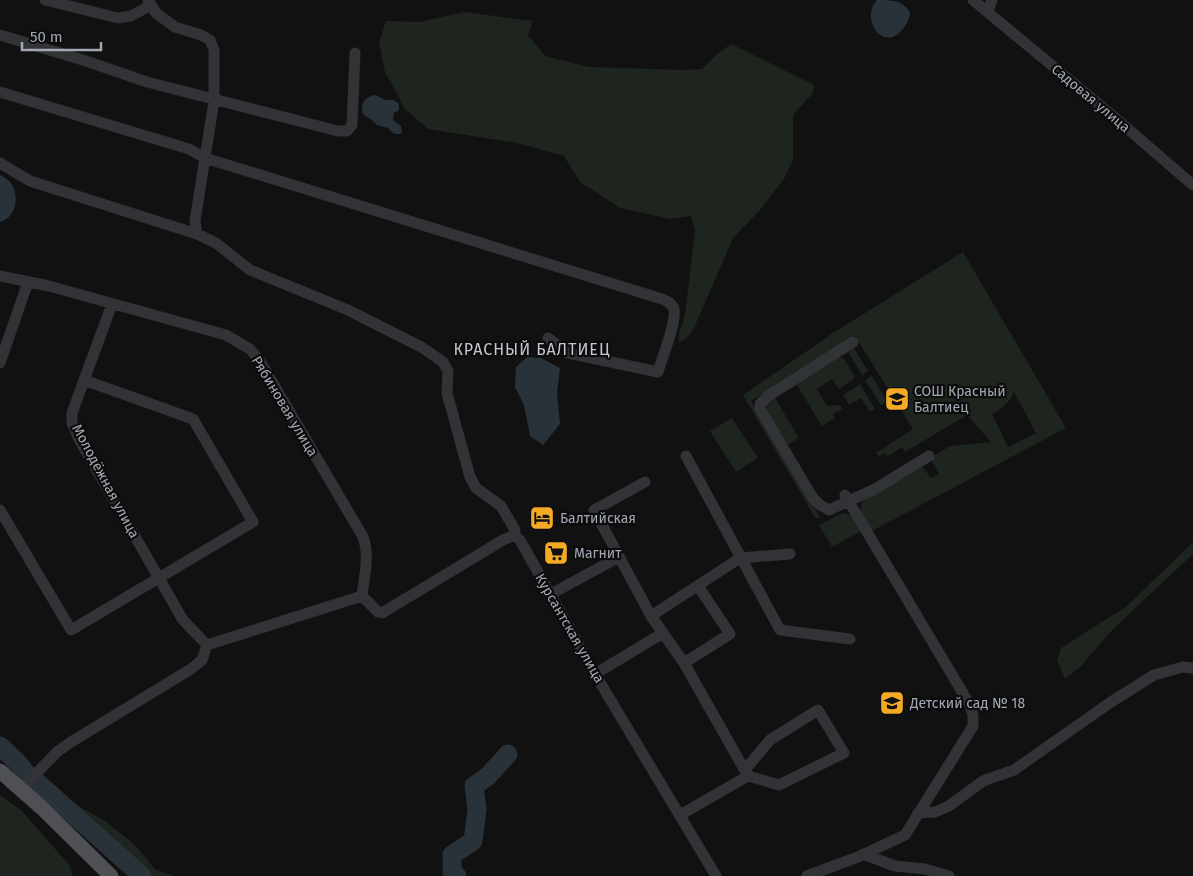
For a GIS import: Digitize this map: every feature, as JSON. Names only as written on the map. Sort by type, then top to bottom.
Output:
[{"type":"main road","points":[[0,771],[111,876]]},
{"type":"street","points":[[45,0],[118,18],[132,16],[149,2],[156,13],[175,27],[201,35],[210,40],[214,50],[214,101],[195,221],[198,234]]},
{"type":"street","name":"Садовая улица","points":[[973,0],[1193,185]]},
{"type":"street","points":[[988,12],[992,0]]},
{"type":"street","points":[[0,35],[147,82],[338,132],[347,130],[352,125],[354,53]]},
{"type":"street","points":[[0,92],[189,150],[205,158],[662,299],[670,303],[674,308],[674,320],[658,372],[568,353],[548,338]]},
{"type":"street","name":"Курсантская улица","points":[[0,163],[30,181],[198,234],[216,244],[250,270],[348,310],[423,348],[443,362],[448,371],[446,393],[470,477],[476,488],[501,506],[515,530],[514,536],[520,540],[596,674],[716,876]]},
{"type":"street","name":"Рябиновая улица","points":[[0,276],[226,335],[250,349],[260,361],[363,537],[367,555],[362,596]]},
{"type":"street","points":[[0,363],[28,282]]},
{"type":"street","name":"Молодёжная улица","points":[[112,304],[72,413],[72,423],[79,439],[183,620],[207,645]]},
{"type":"street","points":[[852,342],[768,396],[760,404],[760,408],[813,498],[829,510],[847,498],[875,489],[929,456]]},
{"type":"street","points":[[0,510],[71,630],[253,522],[193,419],[84,380]]},
{"type":"street","points":[[686,456],[780,630],[850,639]]},
{"type":"street","points":[[645,482],[594,510],[651,616],[684,663],[747,773],[779,785],[844,753],[818,710],[770,740],[747,773],[680,815]]},
{"type":"street","points":[[807,876],[905,836],[973,726],[974,715],[970,705],[847,498]]},
{"type":"street","points":[[21,789],[57,752],[71,742],[191,669],[202,660],[207,645],[362,596],[378,612],[382,613],[503,540],[514,536]]},
{"type":"street","points":[[651,616],[740,558],[790,554]]},
{"type":"street","points":[[551,594],[619,556]]},
{"type":"street","points":[[684,663],[730,634],[698,586]]},
{"type":"street","points":[[596,674],[663,633]]},
{"type":"street","points":[[918,813],[935,812],[949,806],[983,781],[1014,770],[1154,674],[1183,667],[1193,668]]},
{"type":"street","points":[[863,854],[894,866],[925,869],[949,876]]},
{"type":"shaded area","points":[[877,0],[900,3],[910,12],[905,26],[894,36],[887,38],[881,35],[872,23],[872,7]]},
{"type":"shaded area","points":[[464,12],[533,21],[528,35],[545,56],[589,67],[702,69],[731,44],[814,85],[813,93],[793,115],[793,160],[784,179],[760,210],[733,238],[694,328],[689,336],[679,343],[679,334],[685,315],[695,231],[691,216],[670,219],[620,208],[580,182],[564,156],[517,143],[428,129],[405,109],[385,72],[379,42],[386,21],[419,22]]},
{"type":"shaded area","points":[[375,95],[386,100],[394,100],[399,104],[399,110],[394,113],[393,120],[401,126],[402,132],[400,134],[394,134],[388,128],[377,125],[363,114],[362,107],[364,102],[368,97]]},
{"type":"shaded area","points":[[0,175],[12,185],[16,201],[9,217],[0,222]]},
{"type":"shaded area","points":[[963,252],[1066,428],[872,531],[861,513],[863,501],[921,465],[931,478],[939,474],[930,458],[950,446],[991,442],[967,415],[905,452],[902,447],[888,456],[884,453],[879,457],[876,453],[913,429],[855,336],[751,401],[820,517],[816,519],[743,395],[833,333]],"holes":[[[1014,392],[1036,433],[1008,447],[992,414],[1005,405]]]},
{"type":"shaded area","points":[[854,348],[868,371],[862,375],[848,352]]},
{"type":"shaded area","points":[[837,356],[844,359],[855,377],[854,379],[839,389],[832,379],[817,389],[827,406],[840,405],[842,409],[833,414],[835,418],[822,426],[797,385],[775,398],[799,438],[787,445],[766,409],[768,401]]},
{"type":"shaded area","points":[[527,357],[541,358],[560,368],[557,393],[560,424],[543,445],[530,436],[524,405],[515,387],[516,367]]},
{"type":"shaded area","points":[[872,376],[887,402],[881,405],[865,380]]},
{"type":"shaded area","points":[[860,384],[875,409],[870,412],[861,398],[849,405],[843,395]]},
{"type":"shaded area","points":[[732,418],[758,458],[736,472],[710,431]]},
{"type":"shaded area","points":[[843,513],[851,515],[861,531],[832,547],[819,525]]},
{"type":"shaded area","points":[[1193,542],[1193,554],[1113,629],[1082,665],[1065,679],[1057,660],[1061,648],[1127,606]]},
{"type":"shaded area","points":[[45,777],[72,802],[105,821],[135,845],[155,869],[173,876],[136,876],[44,793],[40,782],[41,778]]},
{"type":"shaded area","points":[[0,795],[21,810],[70,866],[73,874],[71,876],[0,876]]},
{"type":"waterway","points":[[0,746],[26,773]]},
{"type":"waterway","points":[[457,876],[452,872],[452,855],[473,841],[477,809],[474,786],[488,776],[508,754]]},
{"type":"waterway","points":[[38,783],[142,876]]},
{"type":"place","name":"СОШ Красный Балтиец","points":[[897,399]]},
{"type":"place","name":"Балтийская","points":[[542,518]]},
{"type":"place","name":"Магнит","points":[[556,553]]},
{"type":"place","name":"Детский сад № 18","points":[[892,703]]},
{"type":"district","name":"КРАСНЫЙ БАЛТИЕЦ","points":[[532,349]]}]
